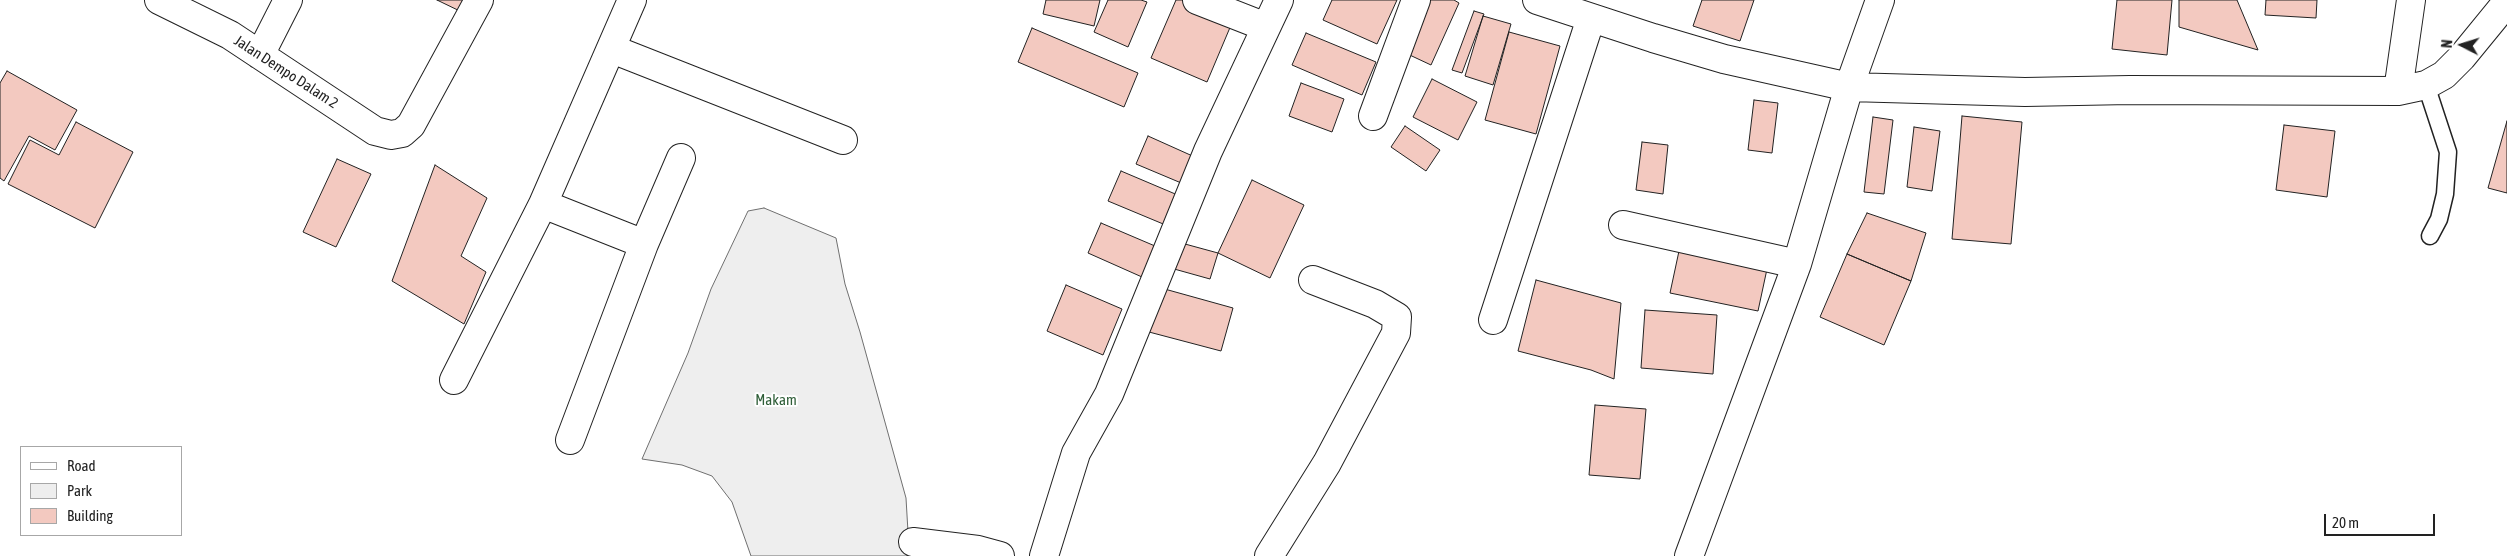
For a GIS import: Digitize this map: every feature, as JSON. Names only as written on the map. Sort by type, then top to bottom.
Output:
[{"type":"street","name":"Jalan Dempo Dalam 2","points":[[159,0],[230,35],[375,131],[391,135],[402,133],[411,125],[479,0]]},
{"type":"street","points":[[260,55],[288,0]]},
{"type":"street","points":[[454,380],[543,204],[632,0]]},
{"type":"street","points":[[1197,0],[1266,26]]},
{"type":"street","points":[[1044,556],[1076,453],[1108,394],[1208,151],[1279,0]]},
{"type":"street","points":[[1373,116],[1416,0]]},
{"type":"street","points":[[1537,0],[1733,61],[1849,87],[2016,92],[2130,90],[2398,92],[2426,85],[2444,74],[2462,57],[2507,2]]},
{"type":"street","points":[[1689,556],[1797,264],[1849,87],[1880,0]]},
{"type":"street","points":[[2398,92],[2411,0]]},
{"type":"street","points":[[1493,320],[1591,18]]},
{"type":"street","points":[[612,49],[843,140]]},
{"type":"street","points":[[570,440],[644,244],[681,158]]},
{"type":"street","points":[[543,204],[644,244]]},
{"type":"street","points":[[1623,225],[1797,264]]},
{"type":"street","points":[[1269,556],[1327,463],[1396,333],[1397,317],[1375,304],[1313,280]]},
{"type":"street","points":[[914,542],[978,550],[1000,556]]},
{"type":"lane","points":[[2426,85],[2448,152],[2445,194],[2439,219],[2430,236]]},
{"type":"green space","name":"Makam","points":[[764,208],[836,238],[845,284],[906,498],[907,556],[751,556],[732,502],[712,476],[682,465],[642,459],[688,353],[711,289],[748,211]]},
{"type":"building","points":[[437,0],[473,0],[466,14]]},
{"type":"building","points":[[1046,0],[1100,0],[1094,26],[1043,14]]},
{"type":"building","points":[[1108,0],[1141,0],[1147,2],[1128,47],[1094,32]]},
{"type":"building","points":[[1176,0],[1192,0],[1234,18],[1207,82],[1151,58]]},
{"type":"building","points":[[1332,0],[1397,0],[1377,44],[1323,20]]},
{"type":"building","points":[[1422,0],[1454,0],[1459,3],[1431,65],[1399,50]]},
{"type":"building","points":[[1702,0],[1754,0],[1740,41],[1693,26]]},
{"type":"building","points":[[2117,0],[2172,0],[2167,55],[2112,49]]},
{"type":"building","points":[[2179,0],[2237,0],[2258,50],[2179,27]]},
{"type":"building","points":[[2266,0],[2317,0],[2316,18],[2265,15]]},
{"type":"building","points":[[1474,11],[1484,14],[1462,73],[1452,70]]},
{"type":"building","points":[[1483,16],[1511,24],[1493,85],[1465,76]]},
{"type":"building","points":[[1032,28],[1138,73],[1124,107],[1018,62]]},
{"type":"building","points":[[1509,32],[1560,46],[1536,134],[1485,120]]},
{"type":"building","points":[[1306,33],[1376,62],[1362,95],[1292,65]]},
{"type":"building","points":[[7,71],[77,110],[55,150],[29,136],[4,181],[0,178],[0,83]]},
{"type":"building","points":[[1432,79],[1477,102],[1458,140],[1413,117]]},
{"type":"building","points":[[1301,83],[1344,99],[1332,132],[1289,116]]},
{"type":"building","points":[[1754,100],[1778,103],[1772,153],[1748,150]]},
{"type":"building","points":[[1962,116],[2022,122],[2011,244],[1952,239]]},
{"type":"building","points":[[1873,117],[1893,120],[1884,194],[1864,192]]},
{"type":"building","points":[[2507,121],[2507,193],[2488,188]]},
{"type":"building","points":[[76,122],[133,152],[95,228],[8,184],[30,140],[59,155]]},
{"type":"building","points":[[2284,125],[2335,131],[2327,197],[2276,190]]},
{"type":"building","points":[[1405,126],[1440,150],[1426,171],[1391,147]]},
{"type":"building","points":[[1914,127],[1940,131],[1932,191],[1907,187]]},
{"type":"building","points":[[1148,136],[1197,158],[1186,185],[1136,164]]},
{"type":"building","points":[[1642,142],[1668,145],[1663,194],[1636,190]]},
{"type":"building","points":[[337,159],[371,174],[336,247],[303,232]]},
{"type":"building","points":[[435,165],[487,198],[461,256],[486,272],[464,324],[392,281]]},
{"type":"building","points":[[1121,171],[1180,196],[1168,226],[1108,201]]},
{"type":"building","points":[[1252,180],[1304,205],[1270,278],[1218,253]]},
{"type":"building","points":[[1867,213],[1926,233],[1911,281],[1847,254]]},
{"type":"building","points":[[1101,223],[1155,246],[1142,277],[1088,253]]},
{"type":"building","points":[[1174,241],[1218,253],[1210,279],[1167,267]]},
{"type":"building","points":[[1679,251],[1767,269],[1758,311],[1670,293]]},
{"type":"building","points":[[1847,254],[1911,281],[1884,345],[1820,317]]},
{"type":"building","points":[[1536,280],[1621,303],[1614,379],[1591,370],[1518,351]]},
{"type":"building","points":[[1066,285],[1122,309],[1103,355],[1047,331]]},
{"type":"building","points":[[1161,288],[1233,308],[1221,351],[1149,332]]},
{"type":"building","points":[[1645,310],[1717,315],[1713,374],[1641,368]]},
{"type":"building","points":[[1595,405],[1646,409],[1640,479],[1589,475]]}]
